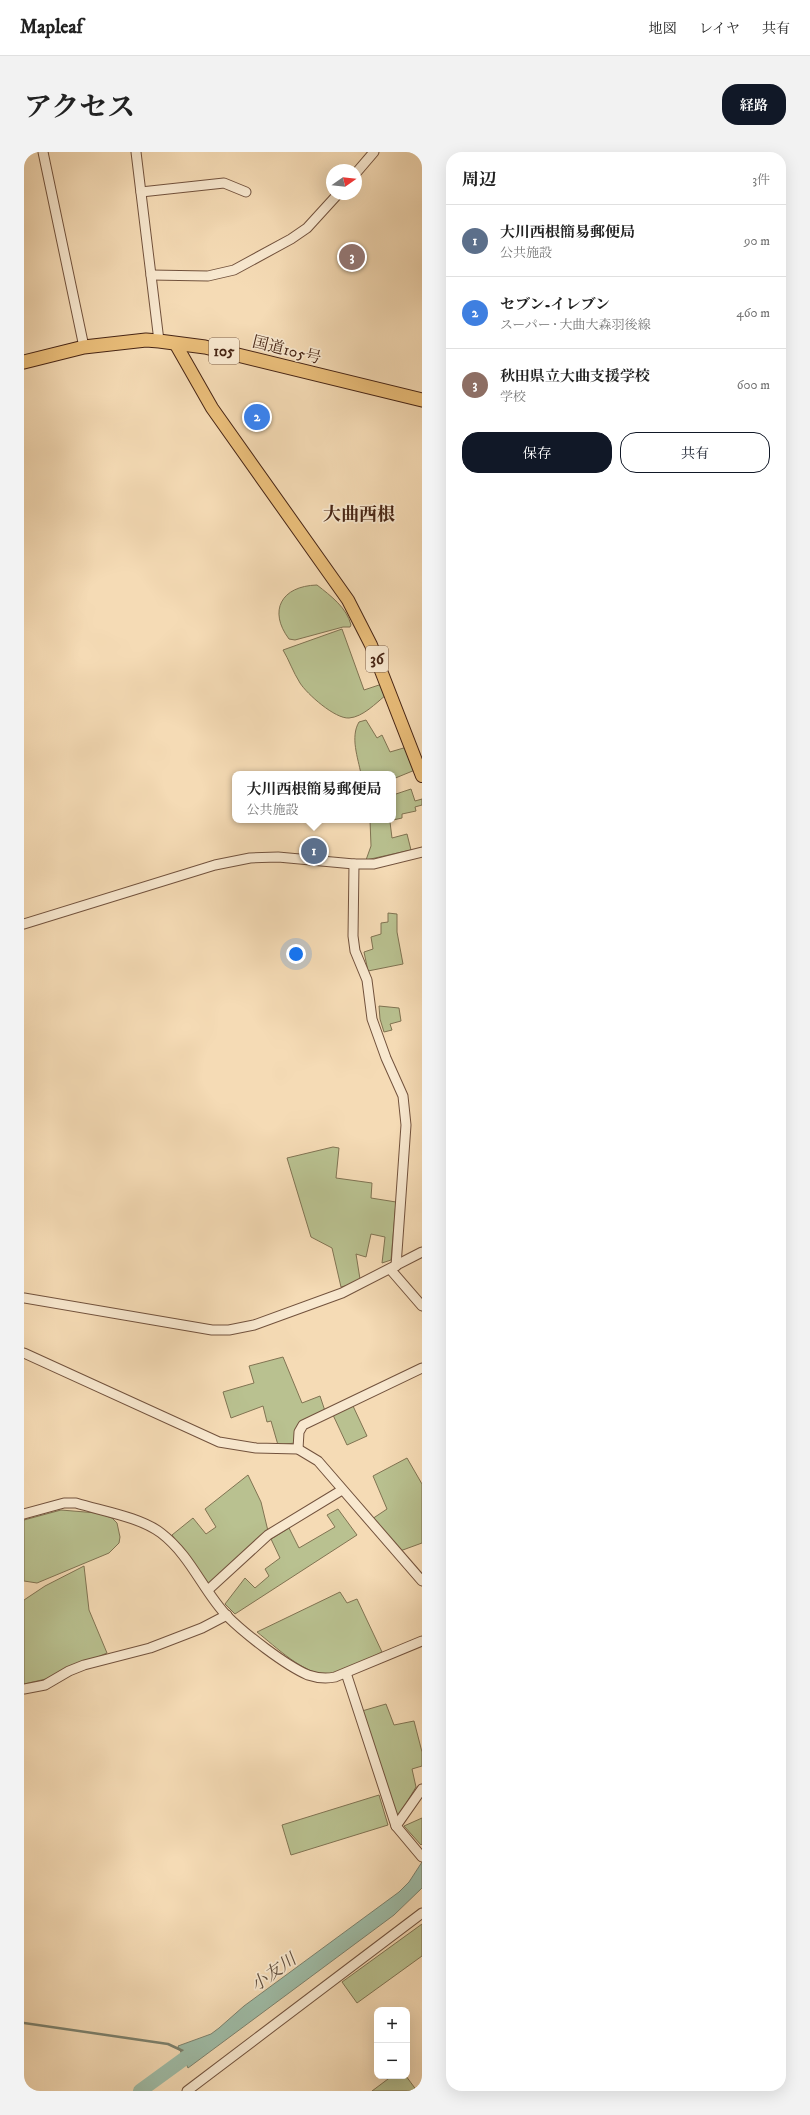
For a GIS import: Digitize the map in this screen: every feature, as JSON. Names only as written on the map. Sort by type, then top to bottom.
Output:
[{"type":"highway","name":"国道105号","points":[[24,362],[84,347],[139,341],[159,341],[206,347],[422,400]]},
{"type":"main road","name":"36","points":[[175,343],[212,408],[348,600],[371,645],[422,776]]},
{"type":"street","points":[[43,152],[84,347]]},
{"type":"street","points":[[136,152],[159,341]]},
{"type":"street","points":[[362,166],[374,152]]},
{"type":"street","points":[[141,192],[224,183],[246,192]]},
{"type":"street","points":[[150,275],[208,276],[234,270],[291,239],[307,228],[333,200]]},
{"type":"street","points":[[24,924],[215,866],[250,858],[278,857],[354,864],[374,864],[422,852]]},
{"type":"street","points":[[354,864],[353,936],[355,951],[367,980],[372,1019],[386,1058],[403,1096],[405,1110],[406,1130],[393,1267],[422,1306]]},
{"type":"street","points":[[24,1298],[212,1330],[230,1330],[254,1325],[342,1293],[422,1252]]},
{"type":"street","points":[[24,1354],[219,1442],[256,1448],[298,1448],[318,1461],[422,1581]]},
{"type":"street","points":[[298,1448],[299,1432],[303,1425],[422,1368]]},
{"type":"street","points":[[208,1590],[268,1535],[342,1490]]},
{"type":"street","points":[[24,1514],[64,1503],[76,1503],[144,1524],[160,1532],[172,1542],[227,1616],[293,1667],[309,1675],[326,1679],[346,1673],[422,1641]]},
{"type":"street","points":[[24,1689],[45,1685],[69,1671],[84,1665],[150,1648],[202,1628],[227,1616]]},
{"type":"street","points":[[346,1673],[396,1826],[421,1856]]},
{"type":"street","points":[[396,1826],[422,1789]]},
{"type":"street","points":[[187,2091],[422,1913]]},
{"type":"shaded area","points":[[317,585],[333,598],[346,613],[351,625],[350,627],[343,627],[295,640],[289,639],[279,619],[279,610],[282,602],[287,595],[294,590],[305,586]]},
{"type":"shaded area","points":[[342,629],[364,690],[382,684],[386,695],[374,706],[359,715],[349,718],[343,717],[329,710],[304,688],[283,650]]},
{"type":"shaded area","points":[[366,720],[377,738],[382,735],[390,752],[407,747],[415,770],[396,778],[396,771],[360,771],[355,741],[356,728],[359,722]]},
{"type":"shaded area","points":[[411,789],[415,801],[422,799],[422,805],[415,807],[416,811],[402,814],[402,818],[396,819],[396,794]]},
{"type":"shaded area","points":[[370,823],[390,823],[392,838],[407,834],[411,850],[366,860],[371,846]]},
{"type":"shaded area","points":[[388,913],[397,914],[397,932],[403,964],[368,971],[364,952],[373,949],[371,937],[381,934],[381,923],[388,922]]},
{"type":"shaded area","points":[[379,1006],[399,1008],[401,1021],[390,1024],[392,1030],[384,1032],[380,1019]]},
{"type":"shaded area","points":[[333,1147],[339,1148],[336,1178],[372,1183],[371,1198],[396,1202],[391,1260],[382,1263],[385,1237],[371,1234],[366,1257],[356,1254],[360,1279],[353,1284],[341,1287],[332,1248],[311,1237],[287,1158]]},
{"type":"shaded area","points":[[283,1357],[302,1403],[320,1396],[325,1411],[300,1423],[295,1443],[278,1445],[271,1421],[267,1422],[263,1406],[231,1418],[223,1392],[254,1383],[249,1366]]},
{"type":"shaded area","points":[[353,1406],[367,1436],[347,1445],[333,1415]]},
{"type":"shaded area","points":[[407,1458],[422,1484],[422,1543],[400,1551],[372,1519],[387,1509],[373,1476]]},
{"type":"shaded area","points":[[248,1475],[261,1502],[268,1531],[210,1586],[172,1535],[193,1518],[206,1534],[216,1527],[205,1509]]},
{"type":"shaded area","points":[[338,1509],[357,1535],[235,1614],[225,1604],[245,1578],[255,1588],[269,1576],[265,1569],[280,1558],[271,1539],[289,1528],[299,1548],[335,1527],[327,1515]]},
{"type":"shaded area","points":[[61,1510],[97,1513],[112,1518],[117,1523],[120,1537],[119,1543],[109,1553],[37,1583],[24,1581],[24,1520]]},
{"type":"shaded area","points":[[84,1566],[89,1610],[107,1653],[46,1679],[24,1684],[24,1600],[45,1586]]},
{"type":"shaded area","points":[[340,1592],[347,1603],[357,1599],[382,1652],[339,1671],[327,1674],[318,1673],[299,1665],[290,1659],[257,1632]]},
{"type":"shaded area","points":[[386,1704],[394,1725],[414,1721],[422,1752],[422,1766],[412,1769],[416,1787],[396,1820],[362,1711]]},
{"type":"shaded area","points":[[379,1795],[388,1825],[291,1855],[282,1825]]},
{"type":"shaded area","points":[[422,1818],[422,1844],[421,1845],[404,1826]]},
{"type":"shaded area","points":[[422,1862],[422,1888],[394,1915],[188,2068],[178,2046],[211,2034],[219,2028],[244,2006],[399,1892],[409,1882]]},
{"type":"shaded area","points":[[422,1924],[422,1956],[357,2003],[342,1982]]},
{"type":"shaded area","points":[[388,2079],[408,2079],[417,2091],[372,2091]]},
{"type":"waterway","points":[[24,2023],[168,2044],[183,2051]]},
{"type":"waterway","name":"小友川","points":[[140,2091],[199,2048]]},
{"type":"place","name":"秋田県立大曲支援学校","points":[[352,257]]},
{"type":"place","name":"セブン-イレブン","points":[[257,417]]},
{"type":"place","name":"大川西根簡易郵便局","points":[[314,851]]},
{"type":"district","name":"大曲西根","points":[[359,514]]}]
